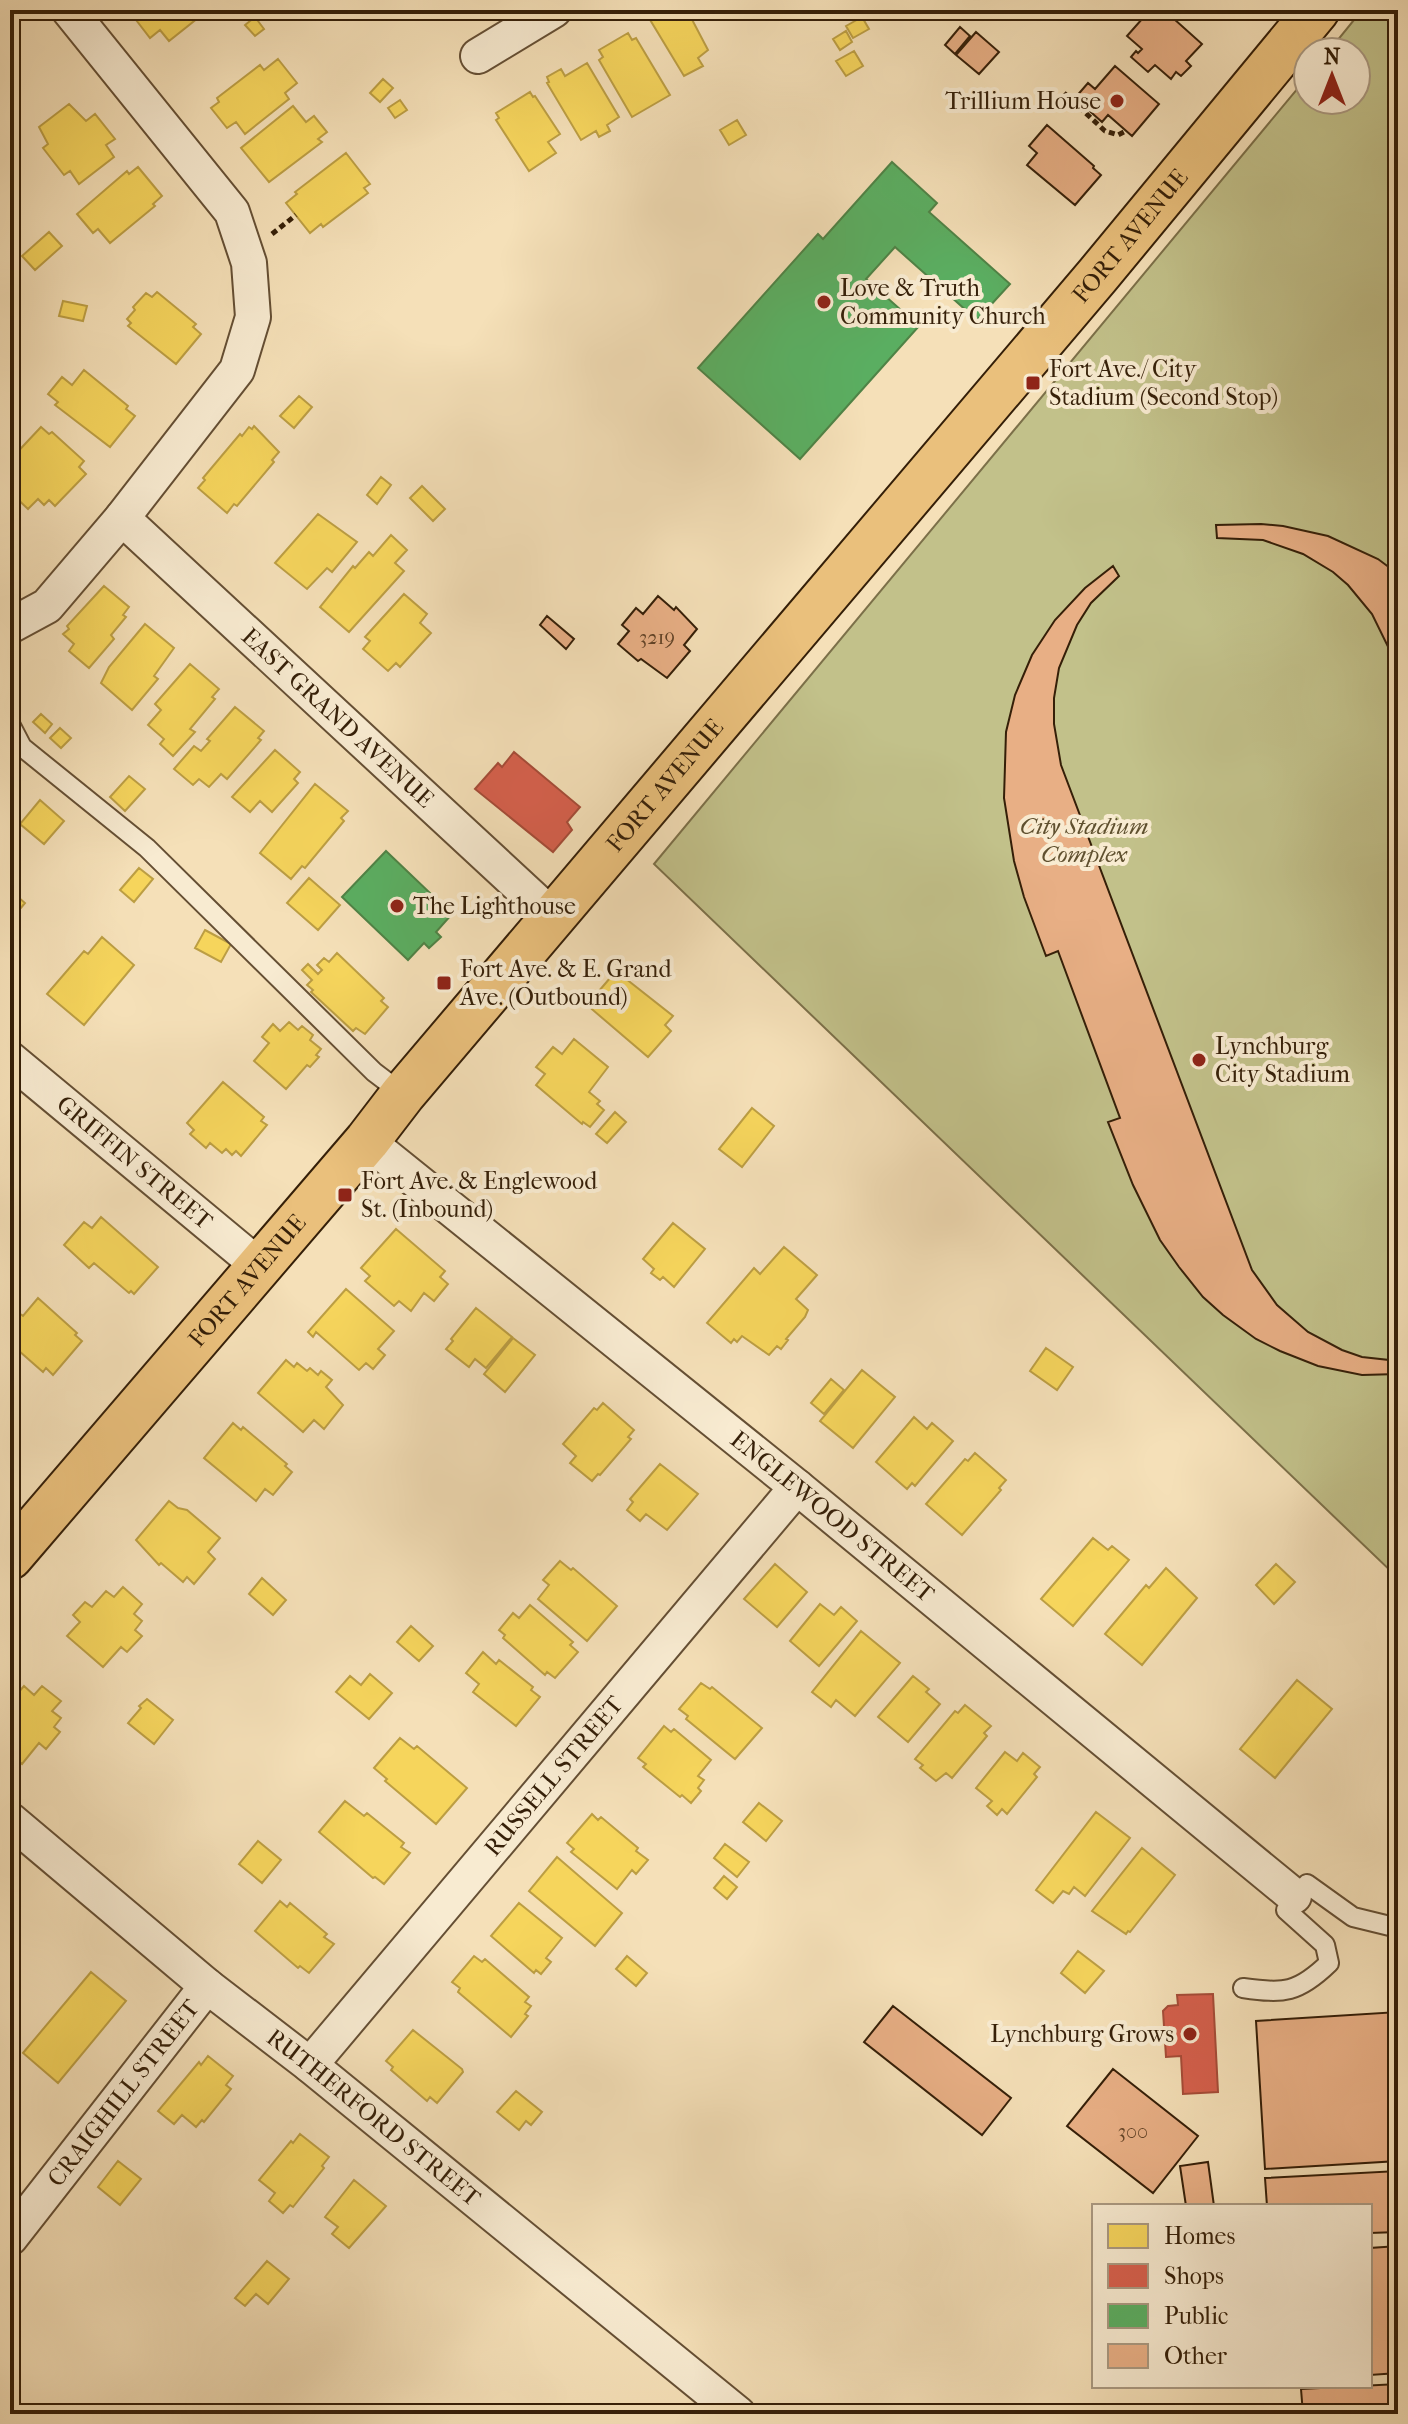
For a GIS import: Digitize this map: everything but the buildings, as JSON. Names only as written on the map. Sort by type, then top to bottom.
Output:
[{"type":"main road","name":"FORT AVENUE","points":[[10,1557],[367,1141],[403,1094],[1098,275],[1317,10]]},
{"type":"street","points":[[10,626],[47,606],[122,518],[237,370],[253,317],[249,263],[232,212],[69,10]]},
{"type":"street","points":[[478,56],[554,10]]},
{"type":"street","name":"EAST GRAND AVENUE","points":[[122,518],[554,918]]},
{"type":"street","name":"GRIFFIN STREET","points":[[10,1059],[258,1265]]},
{"type":"street","name":"ENGLEWOOD STREET","points":[[367,1141],[797,1487],[1296,1897]]},
{"type":"street","name":"RUSSELL STREET","points":[[310,2065],[797,1487]]},
{"type":"street","name":"RUTHERFORD STREET","points":[[10,1820],[207,1986],[310,2065],[738,2414]]},
{"type":"street","name":"CRAIGHILL STREET","points":[[10,2238],[207,1986]]},
{"type":"lane","points":[[10,724],[22,747],[147,848],[374,1072],[403,1094]]},
{"type":"lane","points":[[1296,1897],[1353,1917],[1398,1928]]},
{"type":"lane","points":[[1243,1988],[1279,1993],[1312,1980],[1329,1963],[1325,1945],[1296,1897]]},
{"type":"path","points":[[1064,93],[1105,131],[1118,135],[1126,131]]},
{"type":"path","points":[[271,235],[296,215]]},
{"type":"path","points":[[10,1484],[17,1490]]},
{"type":"green space","name":"City Stadium Complex","points":[[1362,10],[1398,10],[1398,1578],[654,864],[1292,95],[1292,116],[1372,116],[1372,36],[1341,36]]},
{"type":"place","name":"Trillium House","points":[[1117,101]]},
{"type":"place","name":"Love & Truth Community Church","points":[[824,302]]},
{"type":"place","name":"Fort Ave./ City Stadium (Second Stop)","points":[[1033,383]]},
{"type":"place","name":"The Lighthouse","points":[[397,906]]},
{"type":"place","name":"Fort Ave. & E. Grand Ave. (Outbound)","points":[[444,983]]},
{"type":"place","name":"Lynchburg City Stadium","points":[[1199,1060]]},
{"type":"place","name":"Fort Ave. & Englewood St. (Inbound)","points":[[345,1195]]},
{"type":"place","name":"Lynchburg Grows","points":[[1190,2034]]}]
